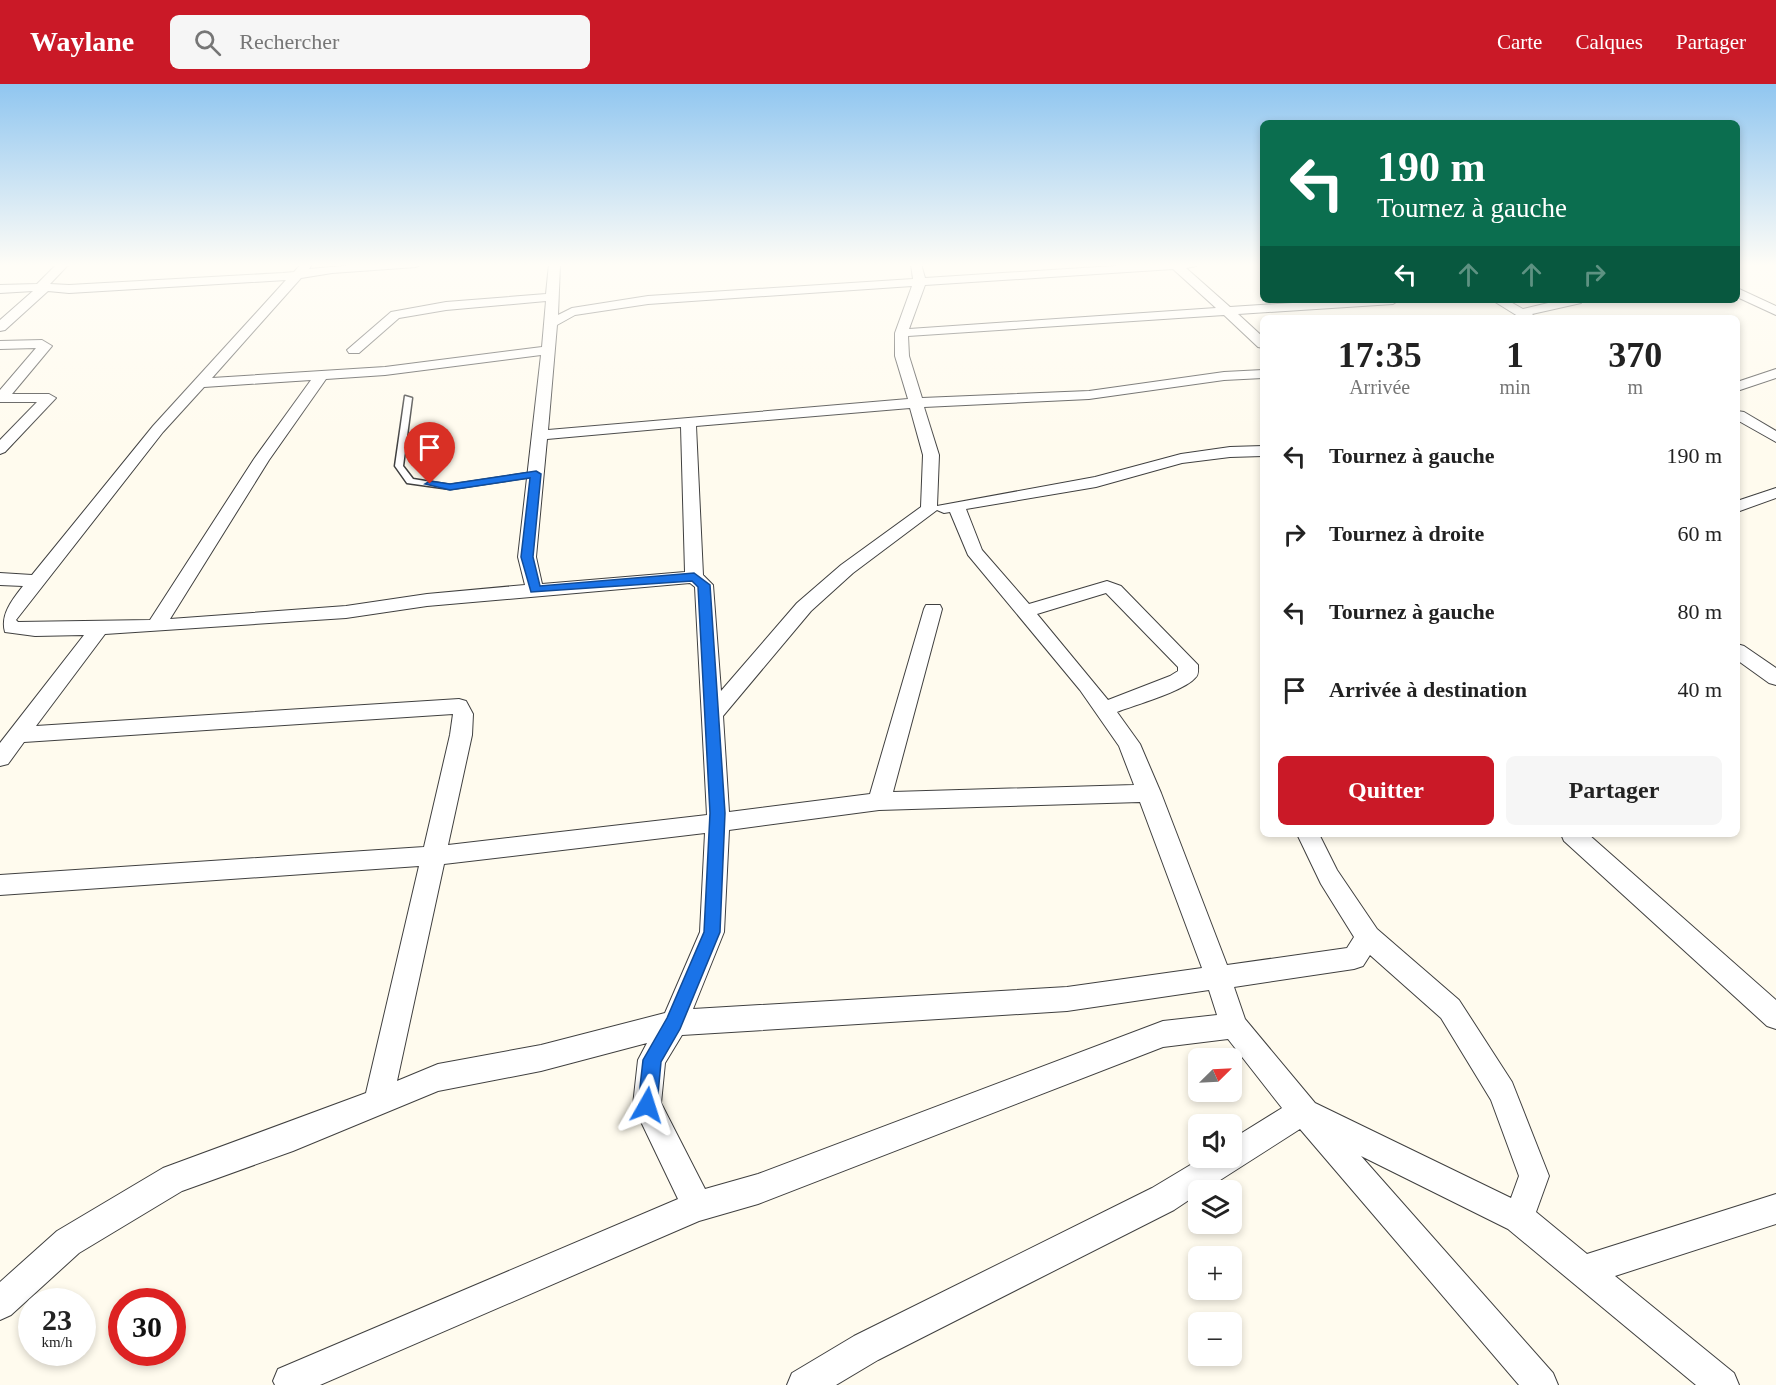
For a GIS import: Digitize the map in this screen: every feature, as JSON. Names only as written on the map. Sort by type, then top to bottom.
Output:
[{"type":"street","points":[[252,325],[158,429],[6,620],[12,628],[36,630],[156,626],[346,612],[427,600],[694,577],[704,585],[713,714],[717,824],[712,932],[674,1023],[652,1060],[647,1105],[698,1206]]},
{"type":"street","points":[[354,350],[384,325]]},
{"type":"street","points":[[536,590],[527,557],[551,325]]},
{"type":"street","points":[[903,325],[901,333],[902,356],[931,455],[929,509]]},
{"type":"street","points":[[901,333],[1023,325]]},
{"type":"street","points":[[1241,325],[1260,341]]},
{"type":"street","points":[[0,345],[42,344],[45,346],[2,396],[3,398],[49,398],[0,449]]},
{"type":"street","points":[[200,382],[385,371],[549,350]]},
{"type":"street","points":[[1740,386],[1776,373]]},
{"type":"street","points":[[540,435],[916,404],[1089,395],[1224,376],[1260,374]]},
{"type":"street","points":[[156,626],[262,459],[322,375]]},
{"type":"street","points":[[1740,416],[1776,427]]},
{"type":"street","points":[[1740,416],[1776,437]]},
{"type":"street","points":[[688,423],[694,577]]},
{"type":"street","points":[[713,714],[804,607],[847,569],[929,509],[957,508],[1096,482],[1181,459],[1230,452],[1260,451]]},
{"type":"street","points":[[1740,506],[1776,493]]},
{"type":"street","points":[[957,508],[974,551],[1087,685],[1129,744],[1150,793],[1219,979],[1234,1026],[1303,1111],[1541,1385]]},
{"type":"street","points":[[0,579],[35,581]]},
{"type":"street","points":[[1024,612],[1107,587],[1115,590],[1188,665],[1188,674],[1177,681],[1104,709]]},
{"type":"street","points":[[879,801],[933,609]]},
{"type":"street","points":[[0,758],[99,628]]},
{"type":"street","points":[[1740,653],[1776,678]]},
{"type":"street","points":[[17,735],[459,706],[463,714],[460,735],[378,1102]]},
{"type":"street","points":[[0,885],[433,856],[717,824],[879,801],[1150,793]]},
{"type":"street","points":[[1309,837],[1329,877],[1368,937],[1450,1008],[1502,1092],[1534,1176],[1519,1218]]},
{"type":"street","points":[[1575,837],[1776,1017]]},
{"type":"street","points":[[0,1304],[68,1242],[174,1179],[438,1078],[541,1058],[674,1023],[1067,999],[1219,979],[1354,958],[1368,937]]},
{"type":"street","points":[[290,1381],[698,1206],[769,1184],[1163,1034],[1234,1026]]},
{"type":"street","points":[[1303,1111],[1519,1218],[1722,1385]]},
{"type":"street","points":[[1242,1149],[1303,1111]]},
{"type":"street","points":[[804,1385],[866,1348],[1163,1199],[1212,1168]]},
{"type":"street","points":[[1583,1271],[1776,1209]]},
{"type":"lane","points":[[408,398],[399,466],[410,481],[450,487],[536,474]]},
{"type":"route","points":[[430,484],[450,487],[536,474],[527,557],[536,590],[694,577],[704,585],[718,813],[712,932],[674,1023],[652,1060],[647,1105]]}]
